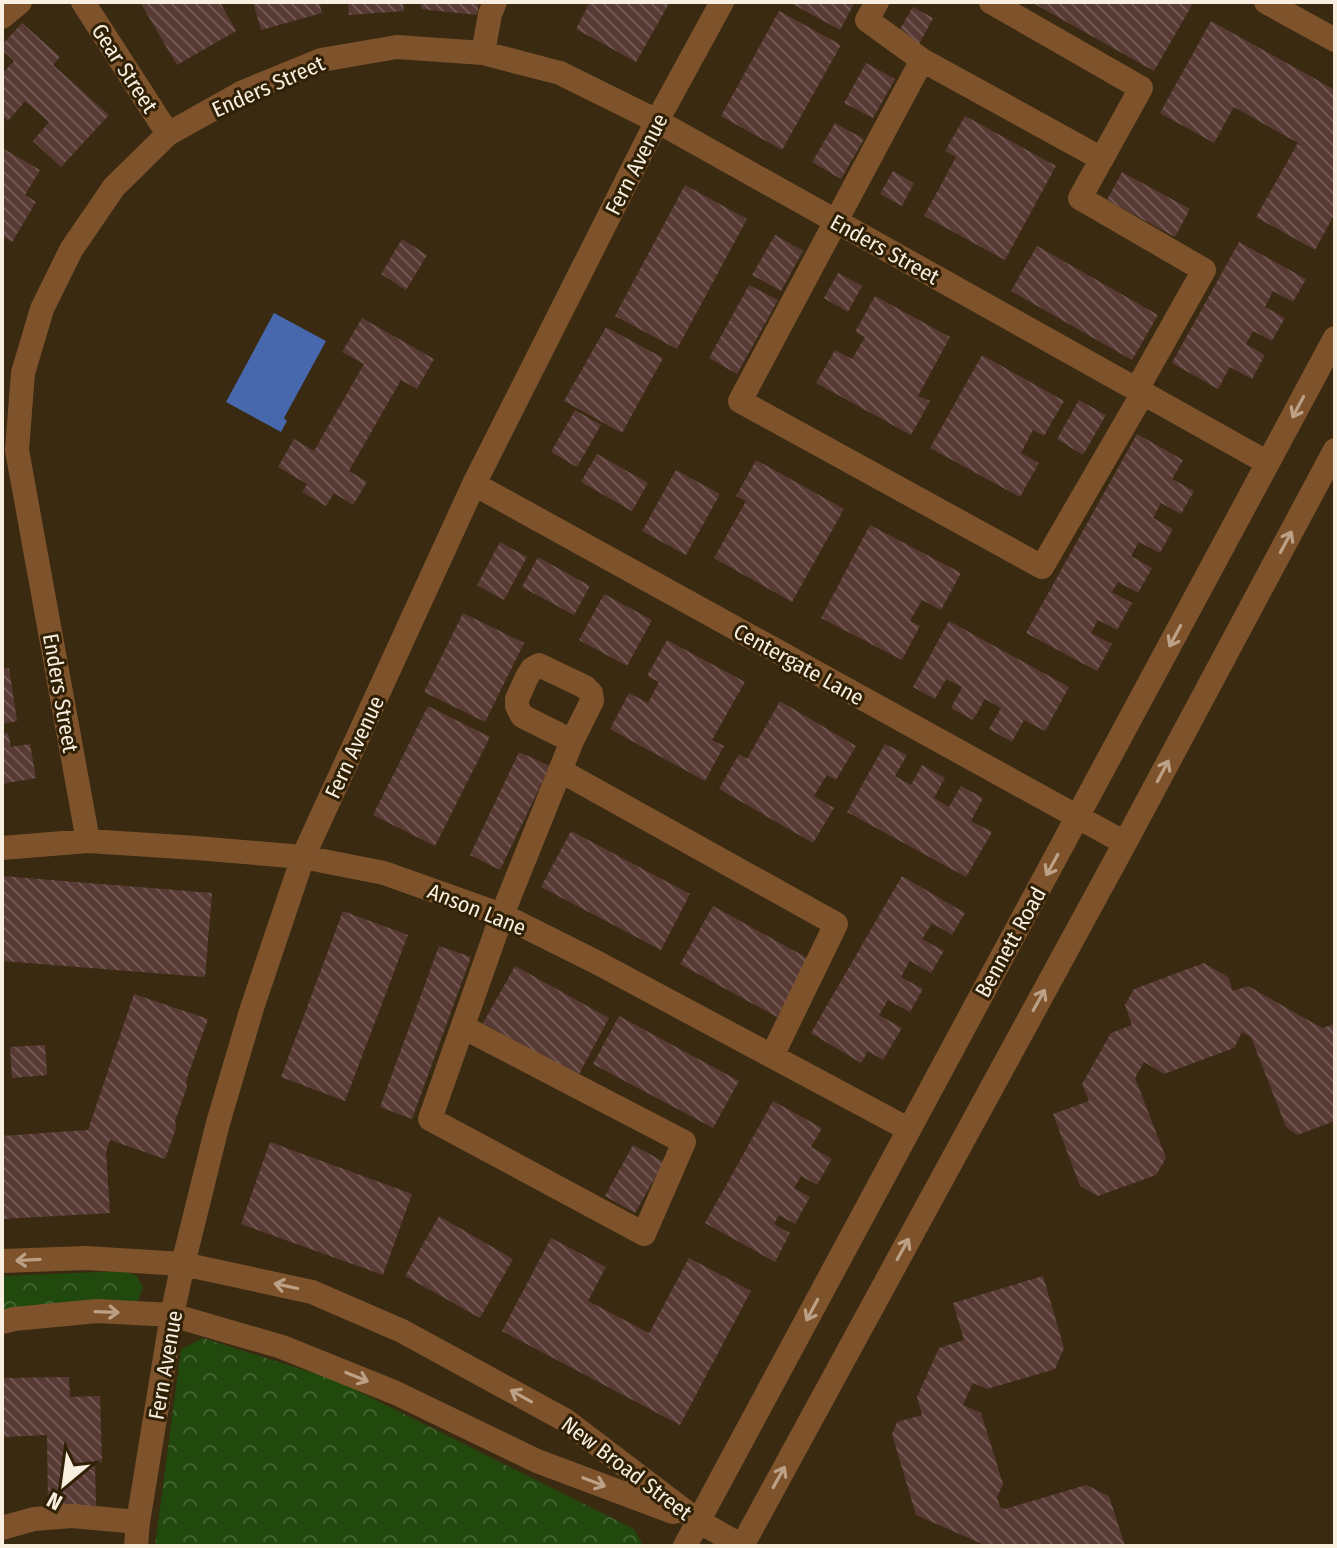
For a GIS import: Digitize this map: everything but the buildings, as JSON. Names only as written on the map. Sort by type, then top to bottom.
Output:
[{"type":"street","points":[[2,17],[20,2]]},
{"type":"street","name":"Gear Street","points":[[83,2],[168,134]]},
{"type":"street","points":[[483,53],[495,2]]},
{"type":"street","name":"Fern Avenue","points":[[137,1534],[183,1264],[218,1123],[303,857],[474,484],[657,121],[722,2]]},
{"type":"street","points":[[877,2],[867,20],[922,60],[1102,159]]},
{"type":"street","points":[[922,60],[740,401],[1042,567],[1204,270],[1080,198],[1141,88],[991,2]]},
{"type":"street","points":[[1266,2],[1335,40]]},
{"type":"street","name":"Enders Street","points":[[88,841],[10,451],[23,373],[42,309],[71,250],[114,187],[168,134],[243,92],[321,60],[397,47],[483,53],[560,73],[657,121],[1268,463]]},
{"type":"street","name":"Bennett Road","points":[[685,1546],[1335,338]]},
{"type":"street","points":[[698,1521],[742,1546],[1335,450]]},
{"type":"street","name":"Centergate Lane","points":[[474,484],[1125,843]]},
{"type":"street","points":[[463,1027],[684,1142],[644,1234],[430,1119],[502,915],[572,741]]},
{"type":"street","points":[[561,771],[836,924],[772,1056]]},
{"type":"street","name":"Anson Lane","points":[[2,848],[88,841],[303,857],[384,873],[502,915],[908,1129]]},
{"type":"street","name":"New Broad Street","points":[[2,1261],[86,1258],[183,1264],[312,1292],[402,1331],[565,1420],[698,1521]]},
{"type":"street","name":"New Broad Street","points":[[2,1322],[97,1311],[172,1315],[311,1358],[396,1393],[537,1461],[698,1521]]},
{"type":"street","points":[[2,1528],[34,1519],[72,1516],[137,1534]]},
{"type":"green space","points":[[123,1271],[137,1276],[143,1288],[137,1303],[2,1315],[2,1276]]},
{"type":"green space","points":[[203,1338],[338,1381],[634,1529],[643,1546],[155,1546],[181,1349]]},
{"type":"water","points":[[274,313],[326,341],[284,418],[287,421],[281,432],[226,402]]}]
